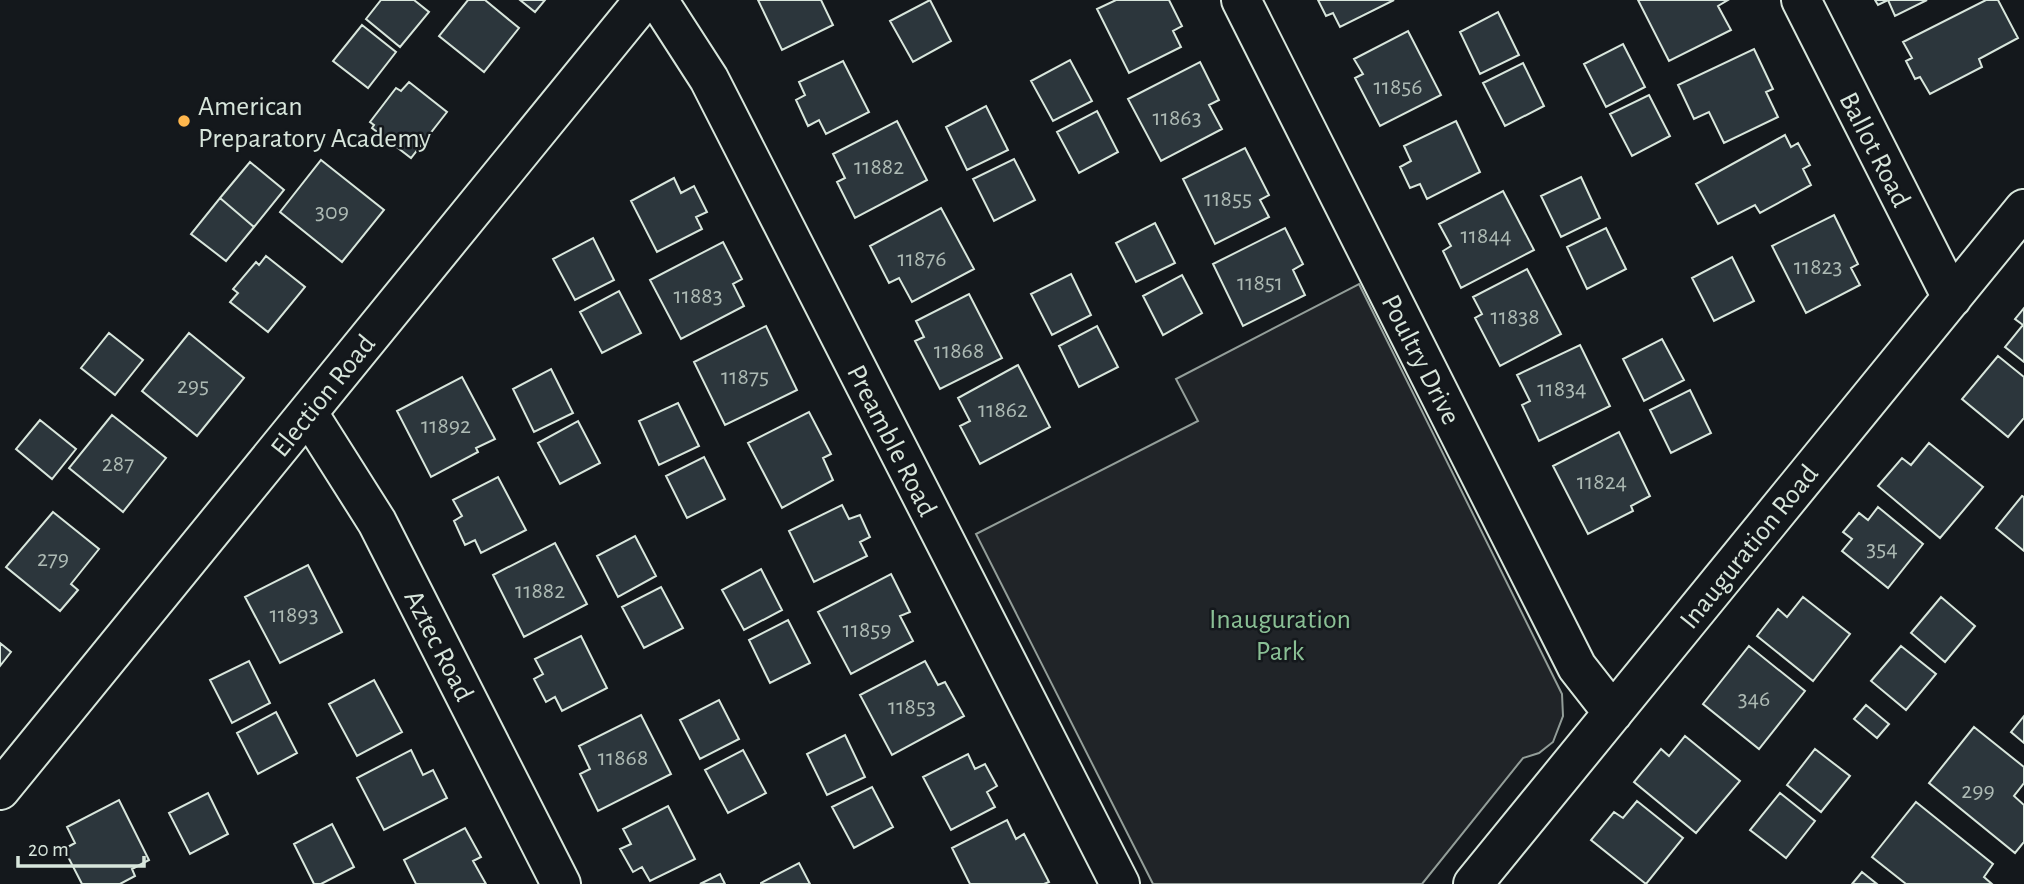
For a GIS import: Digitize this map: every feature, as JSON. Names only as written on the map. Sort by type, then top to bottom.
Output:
[{"type":"street","name":"Election Road","points":[[0,790],[644,0]]},
{"type":"street","name":"Preamble Road","points":[[658,0],[709,79],[1119,884]]},
{"type":"street","name":"Poultry Drive","points":[[1241,0],[1577,667],[1613,713]]},
{"type":"street","name":"Ballot Road","points":[[1801,0],[1952,298]]},
{"type":"street","name":"Inauguration Road","points":[[1473,884],[2024,209]]},
{"type":"street","name":"Aztec Road","points":[[308,413],[377,522],[561,884]]},
{"type":"green space","name":"Inauguration Park","points":[[1359,284],[1562,694],[1563,716],[1553,742],[1539,753],[1523,758],[1422,884],[1153,884],[976,534],[1198,421],[1176,379]]},
{"type":"building","points":[[381,0],[414,0],[429,12],[400,47],[366,19]]},
{"type":"building","points":[[468,0],[485,0],[519,28],[484,72],[439,36]]},
{"type":"building","points":[[520,0],[545,0],[535,12]]},
{"type":"building","points":[[758,0],[821,0],[833,25],[782,50]]},
{"type":"building","points":[[930,0],[951,41],[913,62],[890,21]]},
{"type":"building","points":[[1116,0],[1169,0],[1182,26],[1173,31],[1181,47],[1129,73],[1097,9]]},
{"type":"building","points":[[1318,0],[1394,0],[1340,27],[1333,13],[1326,16]]},
{"type":"building","points":[[1638,0],[1728,0],[1718,6],[1731,30],[1669,61]]},
{"type":"building","points":[[1875,0],[1888,0],[1878,5]]},
{"type":"building","points":[[1888,0],[1927,0],[1895,16]]},
{"type":"building","points":[[1986,0],[1998,0],[2018,38],[1979,59],[1982,67],[1930,94],[1920,77],[1915,79],[1906,61],[1912,58],[1903,42]]},
{"type":"building","points":[[1498,12],[1519,55],[1480,74],[1460,32]]},
{"type":"building","points":[[362,25],[396,52],[368,88],[333,61]]},
{"type":"building","points":[[1408,31],[1441,95],[1380,126],[1355,78],[1363,74],[1354,59]]},
{"type":"building","points":[[1623,44],[1645,87],[1606,107],[1584,64]]},
{"type":"building","points":[[1754,49],[1773,89],[1766,92],[1778,117],[1724,143],[1709,112],[1694,119],[1678,85]]},
{"type":"building","points":[[1070,60],[1092,101],[1053,121],[1031,81]]},
{"type":"building","points":[[843,61],[869,112],[826,134],[819,120],[808,126],[796,100],[805,95],[799,82]]},
{"type":"building","points":[[1200,62],[1219,100],[1209,105],[1222,129],[1161,161],[1128,99]]},
{"type":"building","points":[[1523,63],[1544,106],[1505,126],[1483,83]]},
{"type":"building","points":[[409,82],[447,112],[411,158],[372,128],[374,125],[370,122],[396,88],[401,91]]},
{"type":"building","points":[[1649,95],[1670,136],[1632,156],[1610,114]]},
{"type":"building","points":[[986,106],[1008,150],[967,170],[946,127]]},
{"type":"building","points":[[1097,111],[1118,152],[1079,173],[1057,132]]},
{"type":"building","points":[[897,121],[927,180],[855,218],[837,182],[845,178],[833,154]]},
{"type":"building","points":[[1456,121],[1480,172],[1427,199],[1420,184],[1410,188],[1400,167],[1411,161],[1404,146]]},
{"type":"building","points":[[1785,135],[1791,147],[1798,143],[1810,165],[1803,169],[1811,185],[1760,213],[1755,205],[1718,224],[1696,184]]},
{"type":"building","points":[[1245,148],[1269,195],[1260,200],[1269,217],[1215,244],[1183,179]]},
{"type":"building","points":[[1014,159],[1035,200],[994,221],[973,179]]},
{"type":"building","points":[[321,160],[384,210],[342,262],[280,212]]},
{"type":"building","points":[[250,162],[284,190],[254,227],[220,198]]},
{"type":"building","points":[[1581,177],[1600,218],[1561,237],[1541,196]]},
{"type":"building","points":[[674,178],[681,193],[694,186],[707,212],[696,217],[702,229],[657,252],[631,201]]},
{"type":"building","points":[[1503,191],[1534,250],[1461,288],[1443,251],[1451,246],[1439,224]]},
{"type":"building","points":[[220,198],[254,227],[226,261],[191,234]]},
{"type":"building","points":[[941,208],[974,269],[912,302],[899,278],[889,283],[870,246]]},
{"type":"building","points":[[1834,215],[1858,264],[1851,268],[1860,285],[1806,313],[1772,246]]},
{"type":"building","points":[[1155,223],[1175,263],[1136,282],[1116,243]]},
{"type":"building","points":[[1285,228],[1303,264],[1293,270],[1305,295],[1243,326],[1213,264]]},
{"type":"building","points":[[1606,228],[1626,269],[1587,289],[1567,247]]},
{"type":"building","points":[[593,238],[614,280],[575,300],[553,259]]},
{"type":"building","points":[[723,242],[742,279],[733,284],[744,306],[681,339],[650,280]]},
{"type":"building","points":[[266,256],[305,287],[268,332],[230,302],[238,293],[233,289],[256,262],[259,265]]},
{"type":"building","points":[[1732,257],[1754,301],[1714,321],[1692,278]]},
{"type":"building","points":[[1527,269],[1561,334],[1500,366],[1475,318],[1482,314],[1473,297]]},
{"type":"building","points":[[1071,274],[1091,315],[1052,335],[1031,294]]},
{"type":"building","points":[[1182,275],[1202,313],[1163,335],[1143,296]]},
{"type":"building","points":[[619,291],[641,333],[602,353],[580,312]]},
{"type":"building","points":[[969,294],[1002,358],[940,389],[915,341],[924,337],[916,321]]},
{"type":"building","points":[[2024,308],[2024,362],[2005,347],[2023,325],[2015,319]]},
{"type":"building","points":[[766,326],[797,390],[725,425],[694,362]]},
{"type":"building","points":[[1097,326],[1118,367],[1079,387],[1059,346]]},
{"type":"building","points":[[109,333],[143,360],[115,395],[81,368]]},
{"type":"building","points":[[189,333],[244,378],[197,436],[142,391]]},
{"type":"building","points":[[1662,339],[1684,380],[1644,401],[1623,359]]},
{"type":"building","points":[[1580,345],[1610,406],[1539,441],[1522,405],[1530,401],[1517,375]]},
{"type":"building","points":[[1998,356],[2024,377],[2024,418],[2008,437],[1962,399]]},
{"type":"building","points":[[1018,365],[1050,427],[980,464],[960,426],[970,421],[958,398]]},
{"type":"building","points":[[551,369],[573,413],[534,432],[513,389]]},
{"type":"building","points":[[462,377],[495,439],[476,448],[478,452],[431,477],[397,411]]},
{"type":"building","points":[[1690,390],[1711,433],[1671,453],[1650,410]]},
{"type":"building","points":[[678,403],[699,446],[659,465],[639,421]]},
{"type":"building","points":[[809,412],[831,454],[823,458],[833,480],[782,508],[748,443]]},
{"type":"building","points":[[112,415],[166,458],[123,512],[69,468]]},
{"type":"building","points":[[40,420],[76,449],[52,479],[16,449]]},
{"type":"building","points":[[578,421],[600,463],[560,484],[538,443]]},
{"type":"building","points":[[1619,432],[1650,496],[1631,506],[1633,511],[1588,534],[1553,466]]},
{"type":"building","points":[[1929,443],[1983,487],[1940,538],[1878,486],[1902,458],[1911,465]]},
{"type":"building","points":[[704,457],[725,499],[687,518],[666,476]]},
{"type":"building","points":[[498,477],[526,530],[481,553],[475,540],[465,545],[454,521],[462,516],[453,500]]},
{"type":"building","points":[[2022,496],[2024,497],[2024,551],[1996,528]]},
{"type":"building","points":[[842,505],[849,519],[860,515],[870,537],[860,542],[867,556],[814,582],[789,531]]},
{"type":"building","points":[[1878,507],[1923,544],[1888,588],[1842,551],[1852,539],[1843,532],[1859,513],[1868,520]]},
{"type":"building","points":[[53,512],[99,549],[71,584],[78,590],[60,611],[6,567]]},
{"type":"building","points":[[635,536],[656,576],[618,597],[597,556]]},
{"type":"building","points":[[555,543],[587,604],[524,637],[493,575]]},
{"type":"building","points":[[308,565],[342,632],[280,663],[245,597]]},
{"type":"building","points":[[761,569],[782,610],[744,630],[722,590]]},
{"type":"building","points":[[891,574],[910,612],[900,616],[913,641],[851,674],[818,612]]},
{"type":"building","points":[[661,587],[683,628],[644,648],[622,607]]},
{"type":"building","points":[[1803,597],[1850,634],[1813,681],[1757,636],[1778,609],[1787,617]]},
{"type":"building","points":[[1941,597],[1975,626],[1945,662],[1911,633]]},
{"type":"building","points":[[788,620],[810,663],[770,683],[749,640]]},
{"type":"building","points":[[581,636],[607,688],[562,711],[555,697],[546,702],[534,679],[543,674],[535,659]]},
{"type":"building","points":[[0,643],[11,652],[0,666]]},
{"type":"building","points":[[1749,646],[1805,691],[1759,749],[1703,704]]},
{"type":"building","points":[[1901,646],[1936,674],[1906,710],[1871,681]]},
{"type":"building","points":[[249,661],[270,703],[232,723],[210,680]]},
{"type":"building","points":[[925,661],[938,685],[945,682],[964,716],[892,755],[860,695]]},
{"type":"building","points":[[374,680],[402,732],[357,756],[329,704]]},
{"type":"building","points":[[719,700],[739,739],[700,759],[680,720]]},
{"type":"building","points":[[1866,705],[1889,724],[1877,738],[1854,719]]},
{"type":"building","points":[[276,712],[297,753],[258,774],[237,733]]},
{"type":"building","points":[[641,715],[671,774],[598,811],[580,774],[590,769],[579,746]]},
{"type":"building","points":[[2024,716],[2024,743],[2011,732]]},
{"type":"building","points":[[1974,727],[2024,767],[2024,783],[2014,796],[2024,805],[2024,842],[2015,853],[1929,783]]},
{"type":"building","points":[[845,735],[865,777],[827,795],[807,754]]},
{"type":"building","points":[[1685,736],[1740,781],[1696,833],[1634,782],[1661,749],[1669,756]]},
{"type":"building","points":[[1815,749],[1850,776],[1821,812],[1787,785]]},
{"type":"building","points":[[411,750],[423,775],[433,770],[447,798],[384,830],[357,778]]},
{"type":"building","points":[[743,750],[766,793],[728,813],[705,770]]},
{"type":"building","points":[[968,754],[975,769],[985,764],[997,786],[987,792],[995,807],[951,830],[923,777]]},
{"type":"building","points":[[872,787],[893,827],[854,848],[832,807]]},
{"type":"building","points":[[208,793],[228,834],[190,854],[169,813]]},
{"type":"building","points":[[1780,793],[1815,821],[1786,858],[1750,830]]},
{"type":"building","points":[[119,800],[149,860],[132,869],[135,876],[120,884],[82,884],[64,849],[75,843],[67,827]]},
{"type":"building","points":[[1637,801],[1683,838],[1646,884],[1591,840],[1614,812],[1623,818]]},
{"type":"building","points":[[1916,802],[1993,864],[1984,877],[1992,884],[1906,884],[1872,857]]},
{"type":"building","points":[[668,806],[695,859],[650,881],[642,867],[633,872],[620,849],[631,844],[623,829]]},
{"type":"building","points":[[1007,820],[1016,839],[1024,834],[1049,882],[970,884],[952,848]]},
{"type":"building","points":[[332,824],[354,867],[321,884],[314,884],[294,844]]},
{"type":"building","points":[[465,828],[481,857],[473,861],[486,884],[416,884],[404,860]]},
{"type":"building","points":[[799,863],[810,884],[761,884],[761,883]]},
{"type":"building","points":[[1862,872],[1877,884],[1852,884]]},
{"type":"building","points":[[720,874],[725,884],[700,884]]},
{"type":"place","name":"American Preparatory Academy","points":[[184,121]]}]
